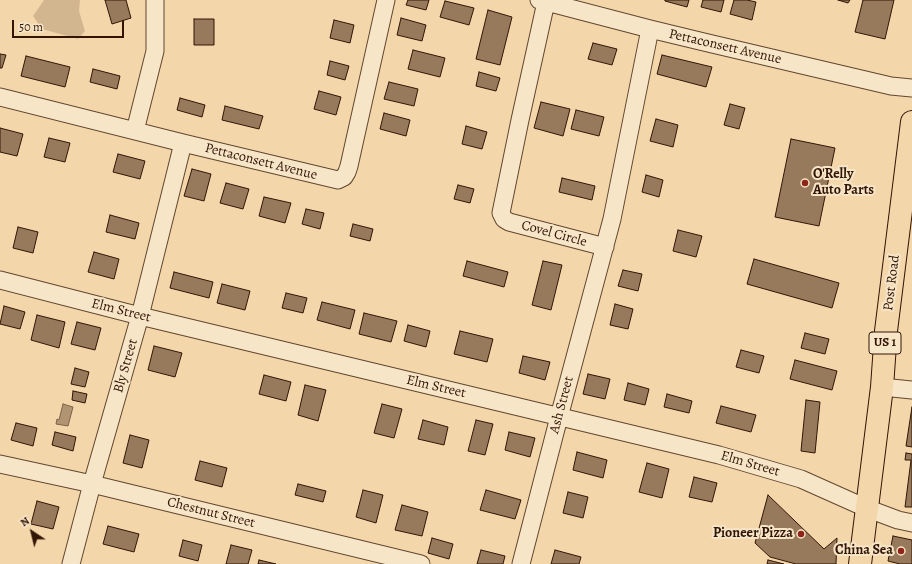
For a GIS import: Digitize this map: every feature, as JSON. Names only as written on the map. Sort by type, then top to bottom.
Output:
[{"type":"main road","name":"Post Road","points":[[860,564],[882,387],[886,331],[912,122]]},
{"type":"street","points":[[134,131],[155,51],[155,0]]},
{"type":"street","name":"Pettaconsett Avenue","points":[[0,97],[338,180],[344,177],[348,172],[386,0]]},
{"type":"street","name":"Pettaconsett Avenue","points":[[542,1],[650,29],[891,86],[912,88]]},
{"type":"street","name":"Covel Circle","points":[[542,1],[501,212],[504,219],[509,222],[605,247],[612,220],[650,29]]},
{"type":"street","name":"Bly Street","points":[[71,564],[92,484],[140,316],[183,143]]},
{"type":"street","name":"Ash Street","points":[[521,564],[605,247]]},
{"type":"street","name":"Elm Street","points":[[0,280],[140,316],[712,453],[801,479],[866,508],[898,520],[912,523]]},
{"type":"street","points":[[882,387],[912,390]]},
{"type":"street","name":"Chestnut Street","points":[[0,464],[92,484],[421,564]]},
{"type":"shaded area","points":[[44,0],[80,0],[79,11],[85,31],[78,39],[42,29],[33,16]]},
{"type":"shaded area","points":[[63,404],[73,407],[68,426],[56,424],[57,419],[59,420]]},
{"type":"building","points":[[105,0],[126,0],[131,18],[112,24]]},
{"type":"building","points":[[408,0],[429,0],[426,10],[406,5]]},
{"type":"building","points":[[665,0],[689,0],[687,7]]},
{"type":"building","points":[[703,0],[724,0],[721,12],[701,7]]},
{"type":"building","points":[[734,0],[756,2],[752,20],[730,14]]},
{"type":"building","points":[[838,0],[850,0],[848,3]]},
{"type":"building","points":[[863,0],[894,0],[885,39],[855,32]]},
{"type":"building","points":[[445,1],[474,8],[469,25],[440,17]]},
{"type":"building","points":[[488,10],[512,17],[500,65],[476,59]]},
{"type":"building","points":[[401,18],[426,25],[422,41],[397,35]]},
{"type":"building","points":[[194,19],[214,19],[214,45],[194,45]]},
{"type":"building","points":[[334,20],[354,25],[350,43],[330,38]]},
{"type":"building","points":[[593,43],[617,49],[612,65],[588,59]]},
{"type":"building","points":[[413,50],[445,58],[440,77],[408,69]]},
{"type":"building","points":[[0,54],[6,55],[2,68],[0,68]]},
{"type":"building","points":[[662,55],[712,67],[706,87],[657,74]]},
{"type":"building","points":[[26,56],[70,67],[65,87],[21,76]]},
{"type":"building","points":[[330,61],[349,66],[345,80],[327,75]]},
{"type":"building","points":[[93,69],[120,76],[117,89],[90,82]]},
{"type":"building","points":[[479,72],[500,78],[496,91],[476,86]]},
{"type":"building","points":[[389,82],[418,89],[414,106],[384,99]]},
{"type":"building","points":[[319,91],[341,97],[336,115],[314,109]]},
{"type":"building","points":[[180,98],[205,105],[202,117],[177,110]]},
{"type":"building","points":[[541,102],[570,109],[563,136],[534,128]]},
{"type":"building","points":[[730,104],[745,108],[739,129],[724,125]]},
{"type":"building","points":[[225,106],[263,116],[259,129],[222,120]]},
{"type":"building","points":[[576,110],[604,117],[599,136],[571,129]]},
{"type":"building","points":[[384,113],[410,120],[406,136],[380,129]]},
{"type":"building","points":[[656,119],[678,125],[673,147],[650,141]]},
{"type":"building","points":[[466,126],[487,132],[482,149],[462,144]]},
{"type":"building","points":[[0,128],[23,134],[17,156],[0,152]]},
{"type":"building","points":[[49,138],[70,143],[65,162],[44,157]]},
{"type":"building","name":"O'Relly Auto Parts","points":[[791,139],[835,148],[819,226],[775,217]]},
{"type":"building","points":[[118,154],[145,161],[140,179],[113,172]]},
{"type":"building","points":[[192,169],[211,174],[204,201],[184,196]]},
{"type":"building","points":[[646,175],[663,180],[659,197],[642,192]]},
{"type":"building","points":[[562,178],[595,186],[592,200],[559,192]]},
{"type":"building","points":[[226,183],[249,189],[243,209],[220,203]]},
{"type":"building","points":[[458,185],[474,189],[470,203],[454,199]]},
{"type":"building","points":[[264,197],[291,203],[285,223],[259,216]]},
{"type":"building","points":[[306,209],[324,213],[320,229],[302,224]]},
{"type":"building","points":[[110,215],[139,223],[135,239],[106,232]]},
{"type":"building","points":[[353,224],[373,229],[370,241],[350,236]]},
{"type":"building","points":[[18,227],[38,232],[33,253],[13,248]]},
{"type":"building","points":[[678,230],[702,236],[696,257],[673,251]]},
{"type":"building","points":[[94,252],[119,259],[114,279],[88,272]]},
{"type":"building","points":[[754,259],[839,283],[832,308],[747,284]]},
{"type":"building","points":[[467,261],[508,272],[504,287],[463,276]]},
{"type":"building","points":[[543,261],[562,265],[551,310],[532,305]]},
{"type":"building","points":[[623,270],[642,274],[638,291],[618,286]]},
{"type":"building","points":[[174,272],[213,282],[209,298],[170,288]]},
{"type":"building","points":[[222,284],[250,291],[245,310],[217,303]]},
{"type":"building","points":[[286,293],[307,298],[303,313],[282,308]]},
{"type":"building","points":[[322,302],[355,310],[350,329],[317,320]]},
{"type":"building","points":[[615,304],[633,309],[628,329],[610,325]]},
{"type":"building","points":[[4,306],[25,312],[20,329],[0,324]]},
{"type":"building","points":[[364,313],[397,321],[391,342],[359,334]]},
{"type":"building","points":[[37,315],[65,322],[59,348],[31,340]]},
{"type":"building","points":[[77,322],[101,328],[95,350],[71,344]]},
{"type":"building","points":[[408,325],[430,331],[426,347],[404,341]]},
{"type":"building","points":[[460,331],[493,339],[487,362],[454,354]]},
{"type":"building","points":[[805,333],[829,339],[825,354],[801,348]]},
{"type":"building","points":[[154,346],[182,353],[175,377],[148,370]]},
{"type":"building","points":[[741,350],[764,356],[759,373],[736,367]]},
{"type":"building","points":[[523,356],[550,362],[545,380],[519,373]]},
{"type":"building","points":[[795,360],[837,371],[832,390],[790,379]]},
{"type":"building","points":[[75,368],[89,372],[85,387],[71,384]]},
{"type":"building","points":[[588,374],[610,379],[605,399],[583,394]]},
{"type":"building","points":[[264,375],[291,382],[286,401],[259,394]]},
{"type":"building","points":[[628,383],[649,389],[645,405],[624,400]]},
{"type":"building","points":[[305,385],[326,390],[318,421],[298,415]]},
{"type":"building","points":[[73,391],[87,394],[85,403],[72,400]]},
{"type":"building","points":[[667,394],[692,401],[689,413],[664,407]]},
{"type":"building","points":[[806,400],[820,402],[815,453],[801,451]]},
{"type":"building","points":[[382,404],[402,409],[394,438],[374,433]]},
{"type":"building","points":[[721,406],[756,415],[751,432],[716,423]]},
{"type":"building","points":[[912,407],[912,447],[906,446]]},
{"type":"building","points":[[423,420],[448,427],[444,445],[418,439]]},
{"type":"building","points":[[476,420],[493,424],[485,455],[468,451]]},
{"type":"building","points":[[16,423],[37,428],[33,446],[11,440]]},
{"type":"building","points":[[55,432],[76,437],[73,451],[52,445]]},
{"type":"building","points":[[509,432],[535,438],[530,457],[505,450]]},
{"type":"building","points":[[130,435],[149,440],[142,468],[123,463]]},
{"type":"building","points":[[577,452],[607,460],[603,478],[573,470]]},
{"type":"building","points":[[906,453],[912,454],[912,507],[905,507],[911,460],[905,460]]},
{"type":"building","points":[[200,461],[227,468],[222,487],[195,480]]},
{"type":"building","points":[[647,463],[669,469],[662,498],[639,492]]},
{"type":"building","points":[[694,477],[717,483],[712,502],[689,497]]},
{"type":"building","points":[[298,484],[326,491],[323,502],[295,495]]},
{"type":"building","points":[[363,490],[383,495],[376,523],[356,517]]},
{"type":"building","points":[[486,490],[521,500],[515,519],[480,510]]},
{"type":"building","points":[[568,492],[588,497],[583,518],[563,513]]},
{"type":"building","points":[[768,495],[824,549],[837,538],[836,564],[796,564],[770,557],[755,543]]},
{"type":"building","points":[[37,501],[59,507],[53,529],[31,524]]},
{"type":"building","points":[[402,505],[428,512],[422,536],[395,530]]},
{"type":"building","points":[[108,526],[139,534],[134,552],[103,544]]},
{"type":"building","name":"China Sea","points":[[893,536],[912,540],[912,564],[900,564],[888,561]]},
{"type":"building","points":[[432,538],[453,544],[449,559],[428,553]]},
{"type":"building","points":[[183,540],[202,545],[198,561],[179,556]]},
{"type":"building","points":[[231,545],[252,550],[248,564],[226,564]]},
{"type":"building","points":[[481,550],[505,556],[503,564],[477,564]]},
{"type":"building","points":[[555,550],[581,557],[579,564],[551,564]]},
{"type":"building","points":[[259,560],[276,564],[258,564]]},
{"type":"building","points":[[768,560],[784,564],[767,564]]},
{"type":"place","name":"O'Relly Auto Parts","points":[[805,183]]},
{"type":"place","name":"Pioneer Pizza","points":[[801,534]]},
{"type":"place","name":"China Sea","points":[[901,551]]}]
